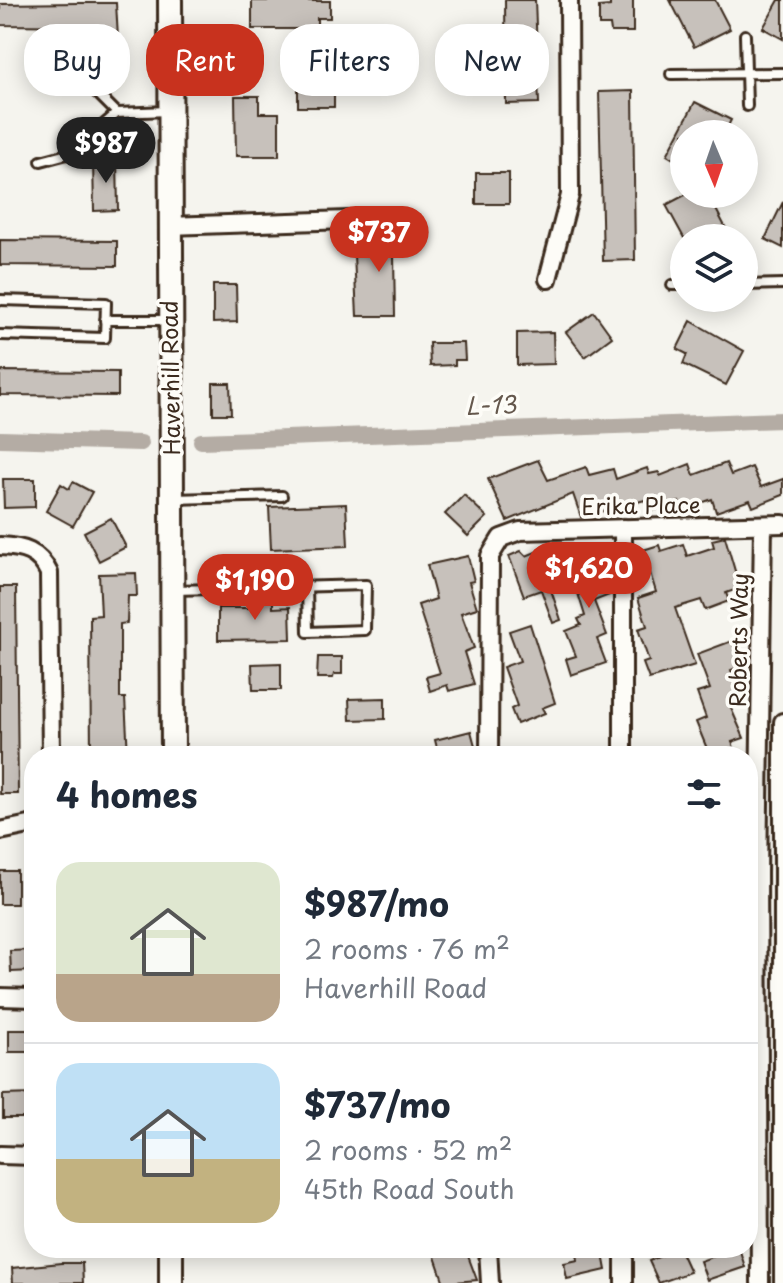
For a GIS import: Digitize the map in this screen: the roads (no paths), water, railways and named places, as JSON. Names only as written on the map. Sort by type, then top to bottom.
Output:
[{"type":"street","name":"Haverhill Road","points":[[170,0],[168,226],[173,746]]},
{"type":"street","points":[[548,279],[570,195],[569,0]]},
{"type":"street","points":[[168,226],[348,220]]},
{"type":"street","name":"Erika Place","points":[[489,746],[490,556],[501,538],[520,531],[783,524]]},
{"type":"street","name":"Roberts Way","points":[[760,1283],[758,873],[763,525]]},
{"type":"street","points":[[623,528],[623,746]]},
{"type":"street","points":[[0,546],[26,549],[36,554],[49,573],[51,746]]},
{"type":"street","points":[[783,722],[783,1283]]},
{"type":"street","points":[[0,831],[24,827]]},
{"type":"street","points":[[758,873],[782,869]]},
{"type":"street","points":[[758,873],[782,890]]},
{"type":"street","points":[[0,997],[24,998]]},
{"type":"street","points":[[0,1155],[24,1156]]},
{"type":"street","points":[[171,1258],[171,1283]]},
{"type":"street","points":[[489,1258],[490,1283]]},
{"type":"street","points":[[624,1258],[624,1283]]},
{"type":"lane","points":[[745,35],[747,106]]},
{"type":"lane","points":[[671,74],[783,73]]},
{"type":"lane","points":[[100,96],[117,113]]},
{"type":"lane","points":[[41,161],[71,153],[117,113],[169,111]]},
{"type":"lane","points":[[758,285],[783,284]]},
{"type":"lane","points":[[0,300],[106,303],[105,338],[0,335]]},
{"type":"lane","points":[[105,320],[170,320]]},
{"type":"lane","points":[[172,499],[282,496]]},
{"type":"lane","points":[[173,590],[307,586],[366,585],[365,630],[308,632],[307,586]]},
{"type":"waterway","name":"L-13","points":[[201,441],[783,420]]},
{"type":"waterway","name":"L-13","points":[[0,439],[141,443]]}]
